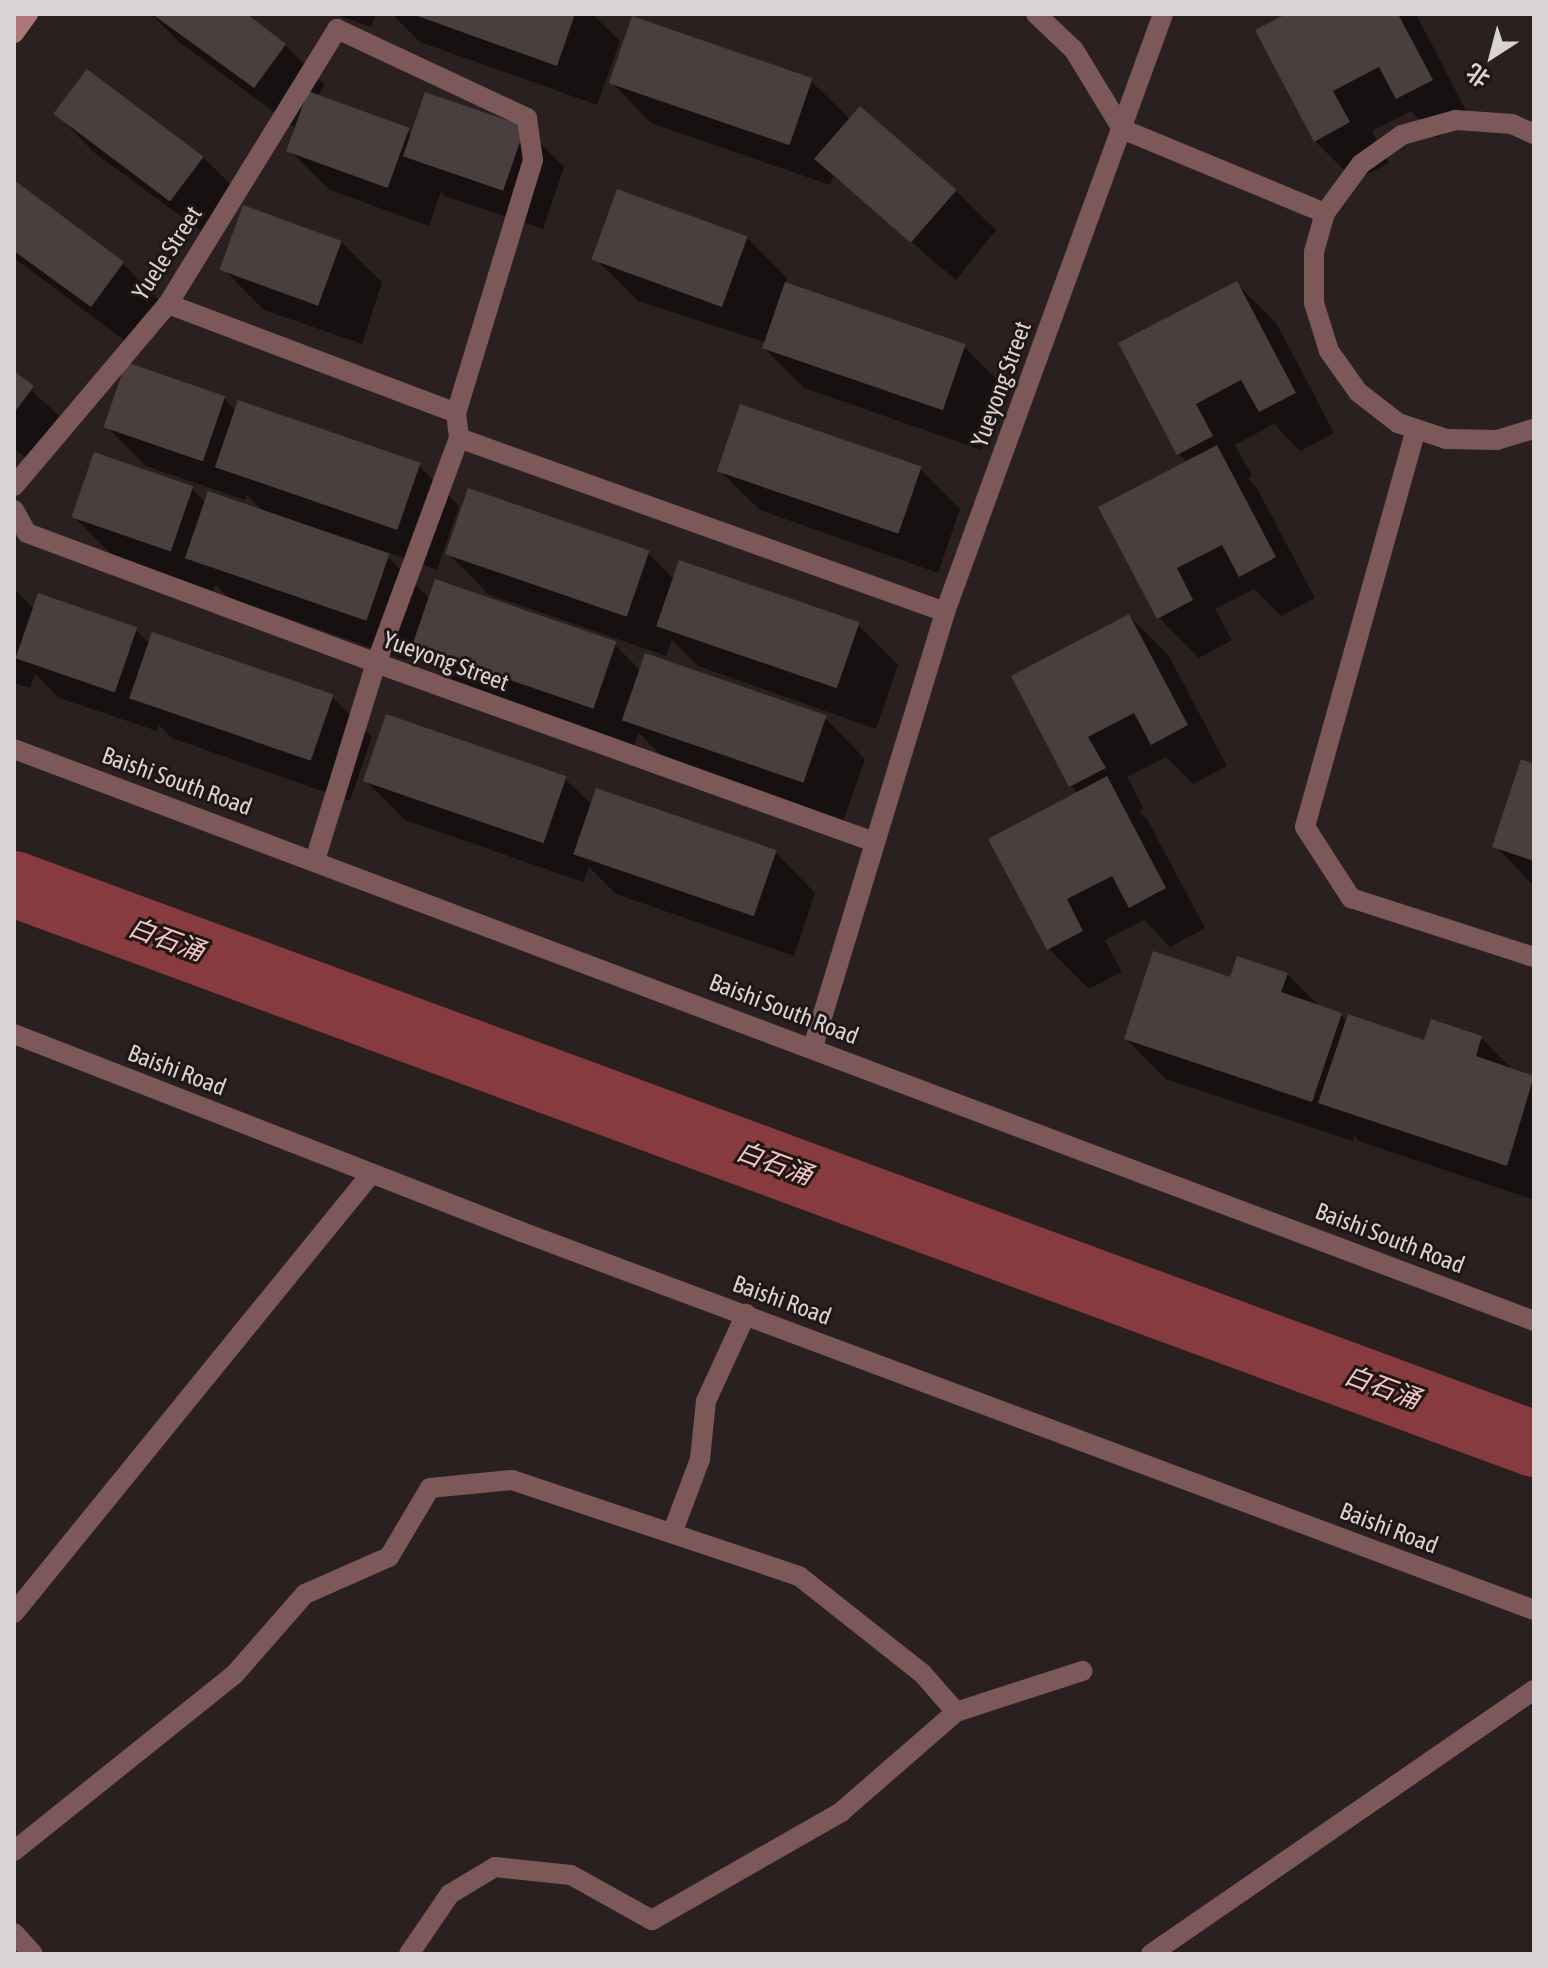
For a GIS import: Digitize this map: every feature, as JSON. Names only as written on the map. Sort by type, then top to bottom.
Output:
[{"type":"main road","points":[[14,33],[28,14]]},
{"type":"street","points":[[1036,14],[1074,50],[1122,129],[1325,213]]},
{"type":"street","name":"Yueyong Street","points":[[813,1047],[945,612],[1163,14]]},
{"type":"street","name":"Yuele Street","points":[[14,486],[168,304],[337,29],[527,118],[533,160],[456,413]]},
{"type":"street","points":[[1534,134],[1512,124],[1456,120],[1402,135],[1361,164],[1325,213],[1314,252],[1314,303],[1329,351],[1358,392],[1398,423],[1446,439],[1497,440],[1534,429]]},
{"type":"street","points":[[168,304],[456,413],[459,438],[376,663],[315,860]]},
{"type":"street","points":[[1416,429],[1305,827],[1351,898],[1534,957]]},
{"type":"street","points":[[459,438],[945,612]]},
{"type":"street","name":"Yueyong Street","points":[[14,510],[27,533],[376,663],[874,842]]},
{"type":"street","name":"Baishi South Road","points":[[14,749],[813,1047],[1534,1321]]},
{"type":"street","name":"Baishi Road","points":[[14,1034],[371,1174],[1534,1610]]},
{"type":"street","points":[[14,1613],[371,1174]]},
{"type":"street","points":[[673,1531],[700,1459],[706,1401],[746,1314]]},
{"type":"street","points":[[14,1851],[234,1675],[305,1594],[389,1557],[430,1488],[512,1480],[673,1531],[799,1576],[922,1673],[956,1712]]},
{"type":"street","points":[[409,1954],[450,1894],[495,1867],[571,1875],[652,1920],[841,1812],[956,1712],[1082,1671]]},
{"type":"street","points":[[1151,1954],[1534,1690]]},
{"type":"street","points":[[14,1933],[33,1954]]},
{"type":"building","points":[[152,14],[247,14],[286,44],[254,88]]},
{"type":"building","points":[[412,14],[575,14],[557,66]]},
{"type":"building","points":[[1286,14],[1398,14],[1433,80],[1396,99],[1379,67],[1333,91],[1350,122],[1314,142],[1255,30]]},
{"type":"building","points":[[632,16],[813,78],[789,145],[609,83]]},
{"type":"building","points":[[87,69],[204,157],[170,202],[53,114]]},
{"type":"building","points":[[308,91],[409,128],[388,188],[286,151]]},
{"type":"building","points":[[425,92],[525,127],[503,191],[403,156]]},
{"type":"building","points":[[860,106],[957,190],[911,243],[814,159]]},
{"type":"building","points":[[14,180],[124,262],[91,307],[14,251]]},
{"type":"building","points":[[617,189],[748,237],[722,307],[591,259]]},
{"type":"building","points":[[243,205],[342,241],[318,306],[219,270]]},
{"type":"building","points":[[1237,281],[1296,393],[1259,412],[1241,380],[1196,404],[1213,436],[1177,455],[1118,343]]},
{"type":"building","points":[[785,282],[966,344],[943,410],[762,348]]},
{"type":"building","points":[[126,362],[225,396],[203,461],[104,427]]},
{"type":"building","points":[[14,371],[34,386],[14,413]]},
{"type":"building","points":[[238,400],[420,463],[397,530],[215,467]]},
{"type":"building","points":[[740,404],[922,467],[898,534],[717,471]]},
{"type":"building","points":[[1217,445],[1276,557],[1239,577],[1222,545],[1177,568],[1193,600],[1157,619],[1098,507]]},
{"type":"building","points":[[94,452],[193,486],[171,551],[72,517]]},
{"type":"building","points":[[468,488],[650,551],[627,617],[445,554]]},
{"type":"building","points":[[208,491],[390,554],[366,621],[185,558]]},
{"type":"building","points":[[679,560],[860,622],[837,688],[656,626]]},
{"type":"building","points":[[435,579],[617,642],[593,709],[412,646]]},
{"type":"building","points":[[38,593],[137,627],[115,692],[16,658]]},
{"type":"building","points":[[1129,614],[1188,725],[1151,745],[1134,713],[1088,737],[1106,768],[1069,787],[1011,676]]},
{"type":"building","points":[[152,632],[334,695],[311,761],[129,698]]},
{"type":"building","points":[[645,653],[827,716],[803,783],[622,720]]},
{"type":"building","points":[[386,714],[567,776],[543,843],[363,781]]},
{"type":"building","points":[[1521,759],[1534,764],[1534,861],[1492,847]]},
{"type":"building","points":[[1107,776],[1166,888],[1129,908],[1112,876],[1067,899],[1083,931],[1047,950],[988,839]]},
{"type":"building","points":[[596,788],[777,850],[754,916],[573,854]]},
{"type":"building","points":[[1153,951],[1230,977],[1237,956],[1288,973],[1281,992],[1342,1013],[1312,1102],[1124,1039]]},
{"type":"building","points":[[1348,1014],[1424,1040],[1431,1019],[1482,1036],[1476,1056],[1534,1076],[1507,1166],[1318,1103]]},
{"type":"waterway","name":"白石涌","points":[[14,884],[1534,1444]]}]
